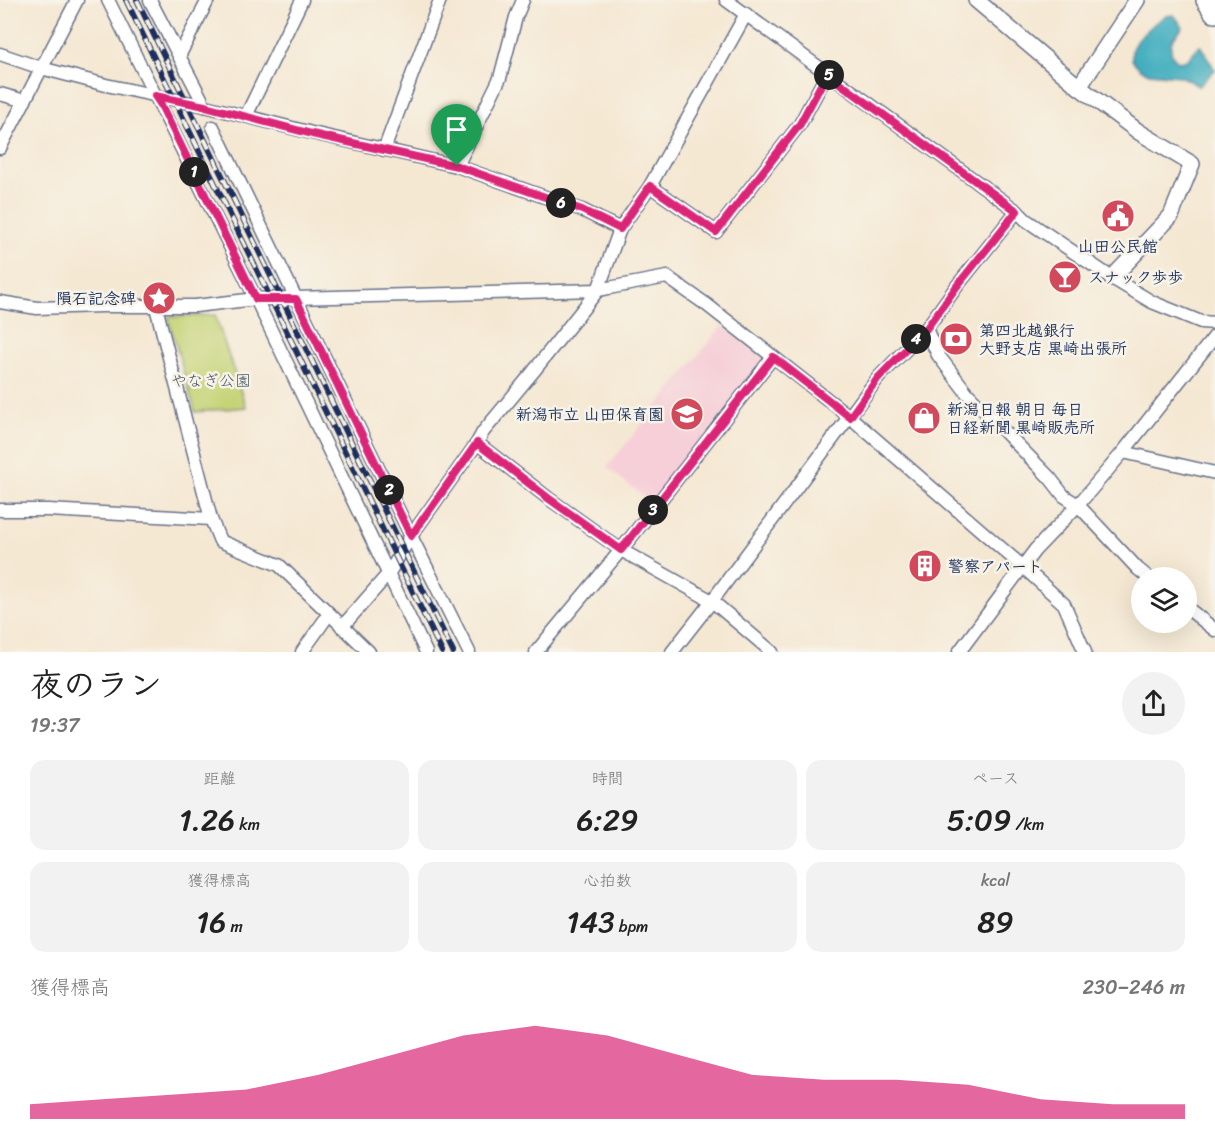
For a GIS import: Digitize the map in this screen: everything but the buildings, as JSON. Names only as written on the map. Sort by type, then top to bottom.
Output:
[{"type":"street","points":[[0,148],[77,0]]},
{"type":"street","points":[[108,0],[256,299],[426,652]]},
{"type":"street","points":[[150,0],[205,106]]},
{"type":"street","points":[[180,56],[208,0]]},
{"type":"street","points":[[246,116],[302,0]]},
{"type":"street","points":[[384,150],[440,0]]},
{"type":"street","points":[[457,166],[500,78],[516,17],[524,0]]},
{"type":"street","points":[[726,0],[1017,211],[1026,220],[1112,278],[1152,302],[1201,322],[1215,322]]},
{"type":"street","points":[[976,0],[1138,132],[1192,164],[1171,216],[1112,278]]},
{"type":"street","points":[[1080,87],[1137,0]]},
{"type":"street","points":[[342,627],[389,573],[411,536],[483,432],[598,290],[620,229],[650,186],[746,14]]},
{"type":"street","points":[[0,54],[41,68],[155,96],[457,166],[582,210],[620,229]]},
{"type":"street","points":[[650,186],[716,232],[800,124],[827,74]]},
{"type":"street","points":[[0,94],[25,101]]},
{"type":"street","points":[[213,127],[469,652]]},
{"type":"street","points":[[672,652],[712,602],[878,378],[926,329],[1017,211]]},
{"type":"street","points":[[0,302],[38,308],[195,306],[256,299],[598,290],[667,277],[707,305],[850,417],[1022,566],[1064,604],[1085,652]]},
{"type":"street","points":[[156,307],[211,519],[220,540],[279,565],[369,652]]},
{"type":"street","points":[[926,329],[938,354],[967,393],[1050,478],[1064,496],[1078,505],[1136,567]]},
{"type":"street","points":[[960,652],[1022,566],[1123,452],[1215,336]]},
{"type":"street","points":[[536,652],[621,550],[773,357]]},
{"type":"street","points":[[477,443],[548,498],[621,550],[712,602],[772,652]]},
{"type":"street","points":[[1123,452],[1215,472]]},
{"type":"street","points":[[0,510],[48,510],[211,519]]},
{"type":"street","points":[[302,652],[329,614]]},
{"type":"street","points":[[1197,616],[1215,630]]},
{"type":"shaded area","name":"新潟市立 山田保育園","points":[[723,325],[767,361],[652,504],[607,467]]},
{"type":"green space","name":"やなぎ公園","points":[[215,315],[246,407],[195,412],[168,317]]},
{"type":"water","points":[[1174,15],[1183,27],[1172,42],[1171,49],[1174,58],[1179,62],[1187,60],[1200,45],[1215,70],[1199,86],[1180,76],[1149,73],[1140,69],[1132,60],[1132,49],[1137,40],[1165,16]]},
{"type":"railway","points":[[126,0],[442,652]]},
{"type":"railway","points":[[137,0],[453,652]]},
{"type":"place","name":"山田公民館","points":[[1118,216]]},
{"type":"place","name":"スナック歩歩","points":[[1065,277]]},
{"type":"place","name":"隕石記念碑","points":[[159,298]]},
{"type":"place","name":"第四北越銀行 大野支店 黒崎出張所","points":[[956,339]]},
{"type":"place","name":"新潟市立 山田保育園","points":[[687,414]]},
{"type":"place","name":"新潟日報 朝日 毎日 日経新聞 黒崎販売所","points":[[924,418]]},
{"type":"place","name":"警察アパート","points":[[925,566]]},
{"type":"route","points":[[827,74],[1017,211],[926,329],[878,378],[850,417],[773,357],[621,550],[548,498],[477,443],[411,536],[296,299],[256,299],[155,96],[457,166],[582,210],[620,229],[650,186],[716,232],[800,124],[827,74]]}]
